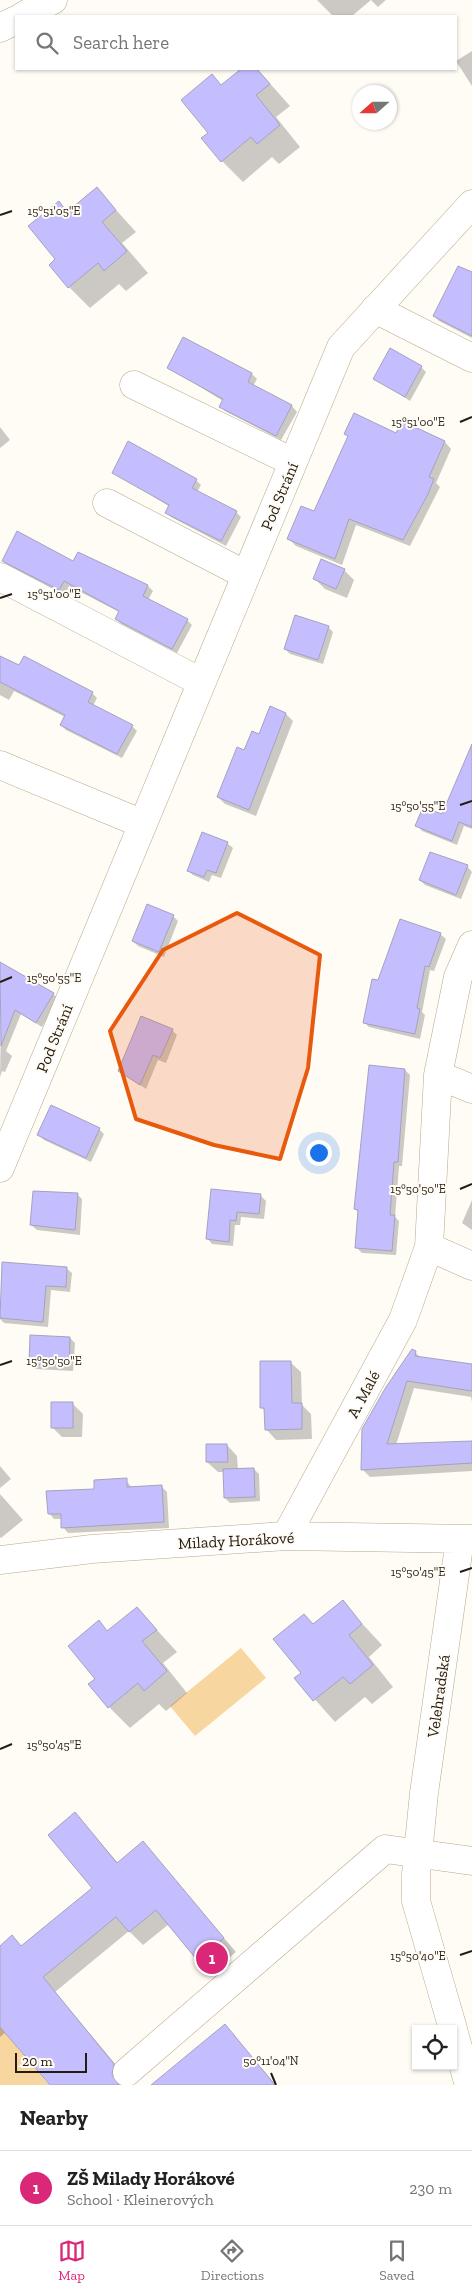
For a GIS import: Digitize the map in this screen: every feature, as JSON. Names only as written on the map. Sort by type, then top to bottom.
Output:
[{"type":"street","points":[[25,15],[53,0]]},
{"type":"street","points":[[0,28],[15,20]]},
{"type":"street","name":"Pod Strání","points":[[0,1168],[341,346],[472,204]]},
{"type":"street","points":[[375,309],[472,358]]},
{"type":"street","points":[[134,385],[293,462]]},
{"type":"street","points":[[107,503],[246,575]]},
{"type":"street","points":[[0,577],[201,682]]},
{"type":"street","points":[[0,765],[143,824]]},
{"type":"street","name":"A. Malé","points":[[286,1536],[403,1320],[429,1247],[438,1075],[458,977],[472,944]]},
{"type":"street","points":[[438,1075],[472,1089]]},
{"type":"street","points":[[429,1247],[472,1266]]},
{"type":"street","name":"Milady Horákové","points":[[0,1560],[92,1550],[286,1536],[466,1539]]},
{"type":"street","name":"Velehradská","points":[[452,2025],[416,1901],[418,1854],[466,1539]]},
{"type":"street","points":[[127,2072],[384,1849],[472,1861]]},
{"type":"street","name":"Velehradská","points":[[457,2044],[469,2085]]},
{"type":"highlighted area","points":[[237,913],[320,955],[308,1068],[280,1159],[214,1145],[136,1119],[110,1031],[163,950]]},
{"type":"shaded area","points":[[241,1648],[266,1678],[195,1736],[170,1706]]},
{"type":"shaded area","points":[[0,2013],[9,2036],[49,2085],[0,2085]]},
{"type":"building","points":[[240,70],[258,70],[270,84],[256,95],[280,125],[257,144],[251,137],[221,162],[201,138],[208,133],[181,100],[212,74],[221,85]]},
{"type":"building","points":[[97,187],[116,210],[102,222],[127,251],[104,271],[98,263],[68,288],[49,265],[55,259],[28,226],[59,201],[67,212]]},
{"type":"building","points":[[458,266],[472,272],[472,336],[433,316]]},
{"type":"building","points":[[183,337],[252,373],[248,382],[292,405],[276,436],[219,407],[223,399],[167,368]]},
{"type":"building","points":[[390,348],[422,366],[405,397],[373,379]]},
{"type":"building","points":[[354,413],[396,433],[402,421],[445,441],[429,477],[434,479],[428,494],[403,540],[349,519],[335,559],[287,539],[301,506],[314,511],[348,436],[344,434]]},
{"type":"building","points":[[128,441],[197,479],[192,488],[237,511],[221,541],[165,513],[169,505],[112,473]]},
{"type":"building","points":[[17,531],[73,561],[78,552],[148,585],[143,596],[188,619],[172,649],[115,619],[119,611],[64,581],[59,590],[2,561]]},
{"type":"building","points":[[321,559],[345,569],[336,589],[313,579]]},
{"type":"building","points":[[295,615],[329,626],[318,660],[284,649]]},
{"type":"building","points":[[0,656],[19,665],[24,656],[93,692],[88,702],[133,725],[117,754],[60,725],[65,715],[0,682]]},
{"type":"building","points":[[270,706],[286,713],[249,810],[217,797],[237,747],[244,750],[252,731],[259,734]]},
{"type":"building","points":[[472,744],[472,827],[459,822],[452,841],[415,826],[423,807],[442,814]]},
{"type":"building","points":[[202,832],[228,842],[216,873],[207,870],[204,877],[187,871]]},
{"type":"building","points":[[430,852],[468,865],[456,895],[419,880]]},
{"type":"building","points":[[147,904],[174,915],[159,952],[132,941]]},
{"type":"building","points":[[400,919],[441,933],[429,967],[425,966],[417,1008],[420,1009],[415,1034],[363,1023],[372,979],[378,980]]},
{"type":"building","points":[[0,962],[54,993],[36,1023],[15,1010],[1,1046]]},
{"type":"building","points":[[141,1016],[173,1029],[160,1058],[153,1055],[140,1085],[118,1071]]},
{"type":"building","points":[[369,1065],[405,1069],[398,1162],[394,1162],[390,1215],[395,1215],[392,1251],[355,1248],[358,1210],[354,1209]]},
{"type":"building","points":[[51,1105],[100,1128],[86,1158],[37,1135]]},
{"type":"building","points":[[211,1189],[261,1194],[259,1214],[237,1212],[236,1221],[230,1220],[229,1242],[206,1239]]},
{"type":"building","points":[[33,1191],[78,1193],[75,1230],[30,1225]]},
{"type":"building","points":[[2,1262],[67,1267],[66,1287],[46,1286],[43,1322],[0,1318]]},
{"type":"building","points":[[30,1335],[70,1337],[69,1366],[29,1364]]},
{"type":"building","points":[[412,1349],[416,1351],[415,1356],[472,1364],[472,1391],[407,1381],[387,1444],[472,1441],[472,1463],[361,1470],[362,1429],[386,1387]]},
{"type":"building","points":[[260,1361],[291,1361],[292,1403],[302,1403],[302,1429],[265,1430],[264,1408],[260,1408]]},
{"type":"building","points":[[51,1402],[73,1402],[73,1428],[51,1428]]},
{"type":"building","points":[[206,1444],[227,1444],[228,1462],[206,1462]]},
{"type":"building","points":[[254,1468],[255,1497],[224,1498],[223,1469]]},
{"type":"building","points":[[127,1478],[127,1487],[162,1485],[164,1522],[61,1528],[61,1514],[48,1514],[46,1491],[94,1489],[94,1480]]},
{"type":"building","points":[[343,1600],[362,1624],[349,1635],[373,1665],[350,1684],[343,1677],[313,1701],[294,1678],[301,1673],[273,1639],[304,1614],[313,1624]]},
{"type":"building","points":[[137,1607],[157,1630],[142,1641],[167,1671],[144,1691],[138,1683],[108,1708],[88,1684],[95,1679],[68,1646],[99,1620],[107,1631]]},
{"type":"building","points":[[75,1812],[117,1863],[143,1841],[224,1938],[197,1960],[156,1910],[129,1932],[116,1917],[43,1977],[114,2064],[112,2075],[119,2085],[50,2085],[0,2027],[0,1946],[12,1935],[21,1946],[92,1888],[48,1835]]},
{"type":"building","points":[[225,2024],[275,2085],[151,2085]]},
{"type":"place","name":"ZŠ Milady Horákové","points":[[212,1958]]}]
